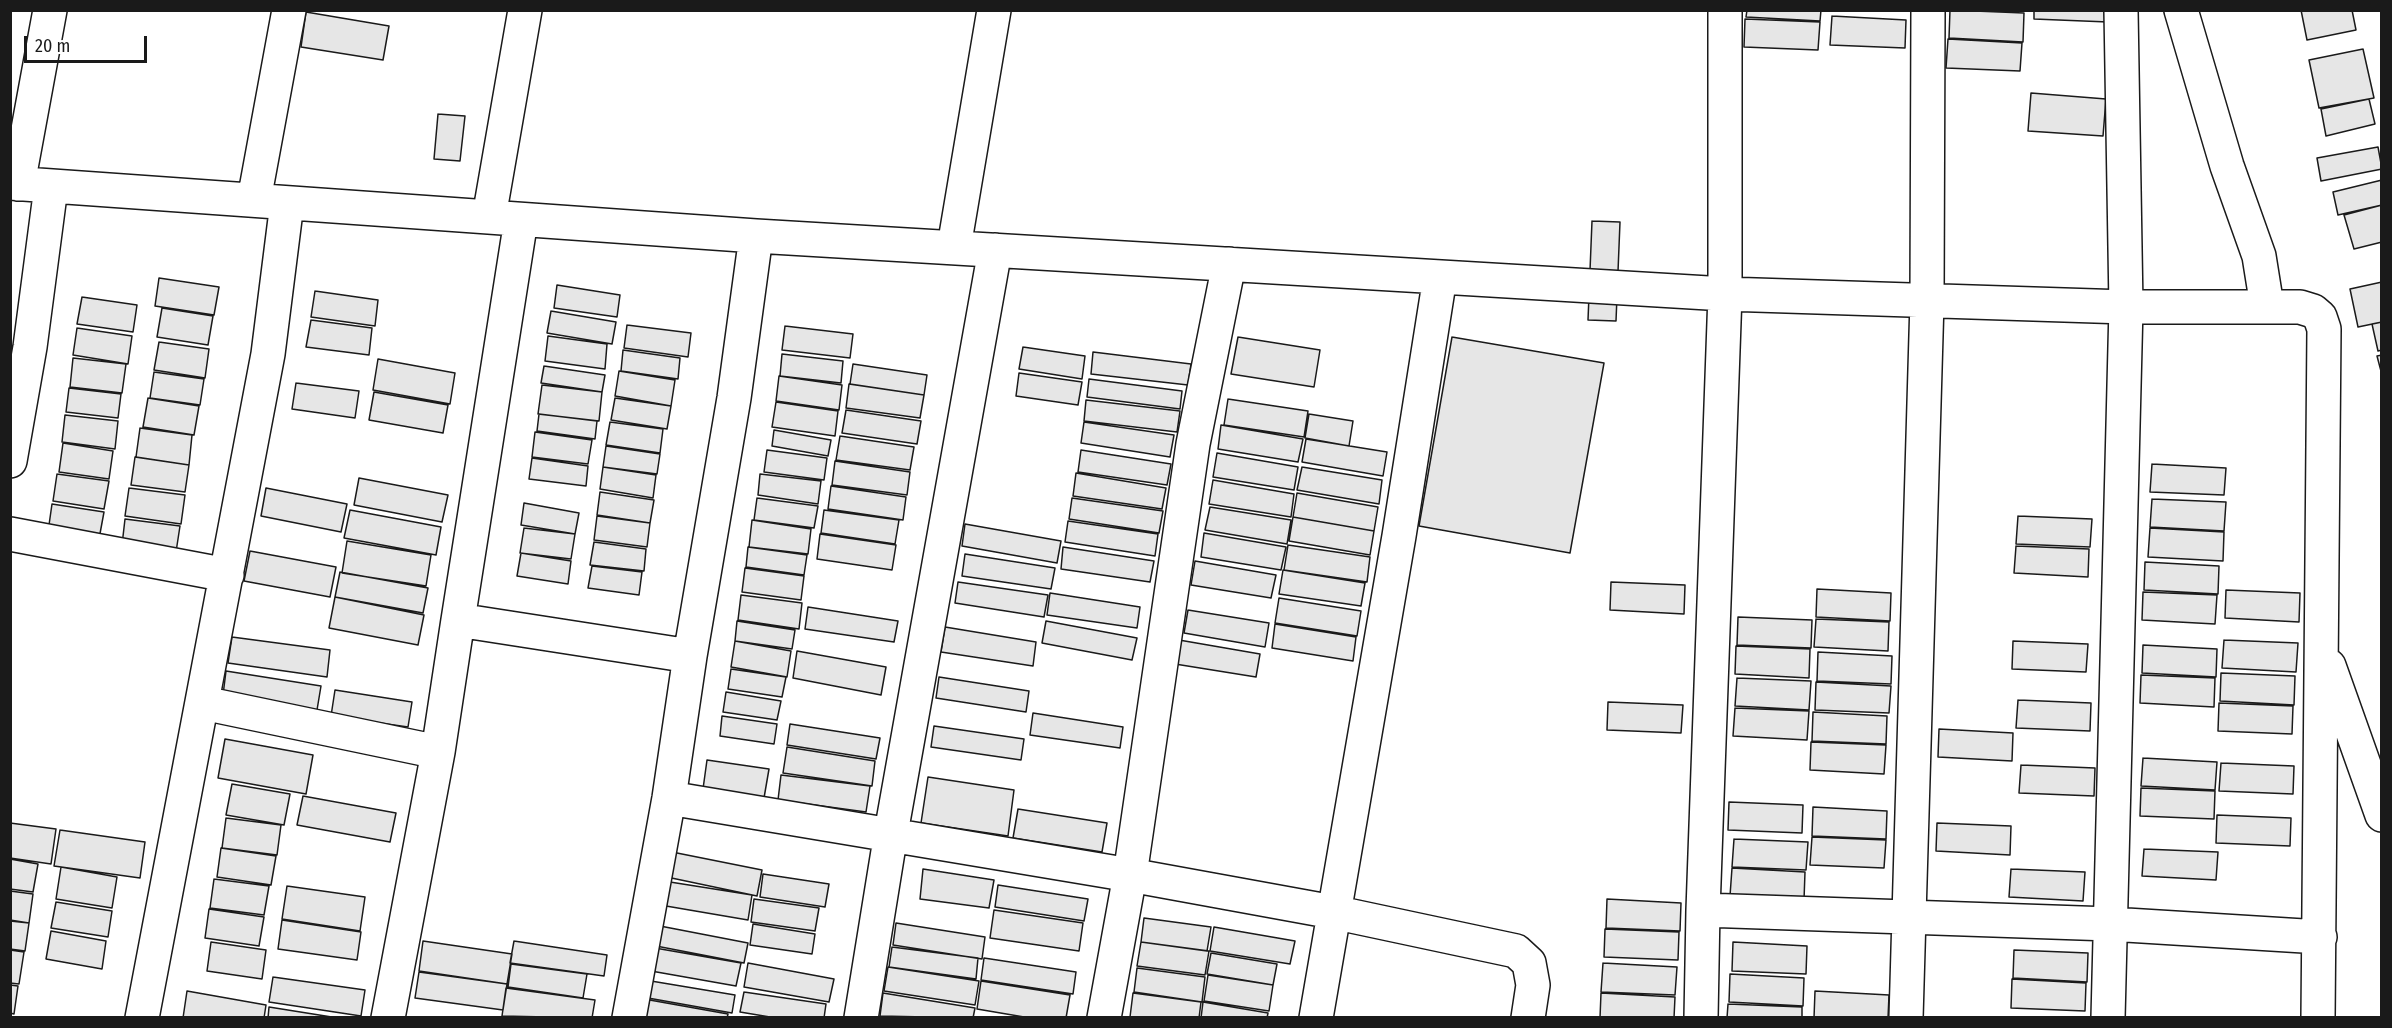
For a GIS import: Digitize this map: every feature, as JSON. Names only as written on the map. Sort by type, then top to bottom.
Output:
[{"type":"street","points":[[50,10],[14,184],[756,236],[1725,294],[2126,307],[2267,306],[2300,307],[2313,311],[2320,317],[2324,329],[2318,1017]]},
{"type":"street","points":[[254,200],[289,10]]},
{"type":"street","points":[[388,1017],[438,752],[458,620],[505,218],[525,10]]},
{"type":"street","points":[[954,248],[994,10]]},
{"type":"street","points":[[1701,1017],[1725,294],[1725,10]]},
{"type":"street","points":[[1906,1017],[1927,301],[1928,10]]},
{"type":"street","points":[[2108,1017],[2126,307],[2121,10]]},
{"type":"street","points":[[2181,10],[2227,166],[2259,256],[2267,306]]},
{"type":"street","points":[[10,461],[30,347],[51,187]]},
{"type":"street","points":[[142,1017],[268,354],[287,203]]},
{"type":"street","points":[[629,1017],[669,798],[690,656],[734,398],[756,236]]},
{"type":"street","points":[[861,1017],[891,833],[995,250]]},
{"type":"street","points":[[1104,1017],[1130,875],[1193,444],[1229,264]]},
{"type":"street","points":[[1316,1017],[1399,536],[1440,277]]},
{"type":"street","points":[[10,534],[227,575]]},
{"type":"street","points":[[458,620],[690,656]]},
{"type":"street","points":[[2321,645],[2382,815]]},
{"type":"street","points":[[203,703],[438,752]]},
{"type":"street","points":[[669,798],[891,833],[1130,875],[1333,912],[1516,951],[1529,963],[1533,985],[1528,1017]]},
{"type":"street","points":[[1703,910],[2110,924],[2320,937]]},
{"type":"building","points":[[1747,10],[1821,10],[1820,21],[1746,17]]},
{"type":"building","points":[[1950,10],[2024,13],[2023,42],[1949,38]]},
{"type":"building","points":[[2034,10],[2109,10],[2108,22],[2034,19]]},
{"type":"building","points":[[2301,10],[2352,10],[2356,30],[2307,40]]},
{"type":"building","points":[[306,12],[389,26],[383,60],[301,47]]},
{"type":"building","points":[[1832,16],[1906,20],[1905,48],[1830,45]]},
{"type":"building","points":[[1745,19],[1820,22],[1818,50],[1744,47]]},
{"type":"building","points":[[1948,39],[2022,43],[2020,71],[1946,68]]},
{"type":"building","points":[[2363,49],[2374,98],[2319,108],[2309,60]]},
{"type":"building","points":[[2031,93],[2106,99],[2103,136],[2028,131]]},
{"type":"building","points":[[2369,99],[2375,124],[2326,136],[2321,109]]},
{"type":"building","points":[[438,114],[465,116],[460,161],[434,159]]},
{"type":"building","points":[[2378,147],[2382,169],[2321,181],[2317,158]]},
{"type":"building","points":[[2382,180],[2382,205],[2338,215],[2333,192]]},
{"type":"building","points":[[2382,205],[2382,242],[2354,249],[2344,215]]},
{"type":"building","points":[[1592,221],[1620,222],[1616,321],[1588,320]]},
{"type":"building","points":[[159,278],[219,287],[214,315],[155,306]]},
{"type":"building","points":[[2382,282],[2382,322],[2358,327],[2350,289]]},
{"type":"building","points":[[557,285],[620,295],[617,317],[554,308]]},
{"type":"building","points":[[315,291],[378,300],[375,326],[311,317]]},
{"type":"building","points":[[82,297],[137,305],[133,332],[77,324]]},
{"type":"building","points":[[162,308],[213,316],[208,345],[157,337]]},
{"type":"building","points":[[551,311],[616,322],[612,344],[547,333]]},
{"type":"building","points":[[311,320],[372,328],[369,355],[306,347]]},
{"type":"building","points":[[2382,322],[2382,350],[2378,351],[2372,324]]},
{"type":"building","points":[[627,325],[691,333],[688,357],[624,348]]},
{"type":"building","points":[[785,326],[853,334],[850,358],[782,350]]},
{"type":"building","points":[[77,328],[132,336],[128,364],[73,355]]},
{"type":"building","points":[[548,336],[607,344],[605,369],[545,361]]},
{"type":"building","points":[[1238,337],[1320,350],[1314,387],[1231,374]]},
{"type":"building","points":[[1452,337],[1604,363],[1570,553],[1419,526]]},
{"type":"building","points":[[159,342],[209,349],[205,378],[154,370]]},
{"type":"building","points":[[1023,347],[1085,356],[1082,379],[1019,369]]},
{"type":"building","points":[[623,350],[680,358],[678,379],[621,371]]},
{"type":"building","points":[[1093,352],[1191,364],[1188,385],[1091,374]]},
{"type":"building","points":[[782,354],[843,361],[841,383],[780,376]]},
{"type":"building","points":[[2382,355],[2382,375],[2377,356]]},
{"type":"building","points":[[73,358],[126,364],[122,393],[70,387]]},
{"type":"building","points":[[378,359],[455,373],[450,404],[373,390]]},
{"type":"building","points":[[853,364],[927,375],[924,395],[850,384]]},
{"type":"building","points":[[544,366],[605,375],[602,392],[541,383]]},
{"type":"building","points":[[619,371],[675,380],[671,406],[615,396]]},
{"type":"building","points":[[154,372],[204,379],[200,405],[150,398]]},
{"type":"building","points":[[1019,373],[1082,382],[1078,405],[1016,396]]},
{"type":"building","points":[[779,376],[842,385],[839,410],[776,401]]},
{"type":"building","points":[[1089,379],[1182,391],[1180,409],[1087,397]]},
{"type":"building","points":[[296,383],[359,391],[355,418],[292,409]]},
{"type":"building","points":[[849,384],[924,395],[920,418],[846,408]]},
{"type":"building","points":[[542,385],[602,392],[599,421],[538,414]]},
{"type":"building","points":[[69,388],[121,394],[118,418],[66,412]]},
{"type":"building","points":[[374,392],[448,405],[443,433],[369,420]]},
{"type":"building","points":[[148,398],[199,406],[194,435],[143,427]]},
{"type":"building","points":[[615,398],[671,406],[667,429],[611,420]]},
{"type":"building","points":[[1228,399],[1308,411],[1304,437],[1224,425]]},
{"type":"building","points":[[1086,400],[1180,411],[1177,432],[1084,421]]},
{"type":"building","points":[[776,402],[838,411],[835,436],[772,427]]},
{"type":"building","points":[[846,410],[921,421],[917,444],[842,433]]},
{"type":"building","points":[[539,414],[597,421],[595,439],[537,431]]},
{"type":"building","points":[[1309,414],[1353,421],[1349,446],[1305,438]]},
{"type":"building","points":[[65,415],[118,421],[115,449],[62,442]]},
{"type":"building","points":[[610,422],[663,429],[660,453],[606,445]]},
{"type":"building","points":[[1084,422],[1174,435],[1170,457],[1081,443]]},
{"type":"building","points":[[1221,425],[1303,439],[1298,462],[1218,449]]},
{"type":"building","points":[[140,428],[192,435],[189,465],[136,457]]},
{"type":"building","points":[[774,430],[831,440],[828,456],[772,446]]},
{"type":"building","points":[[535,432],[592,440],[588,464],[532,457]]},
{"type":"building","points":[[840,436],[914,447],[910,470],[836,460]]},
{"type":"building","points":[[1306,439],[1387,452],[1383,476],[1302,462]]},
{"type":"building","points":[[63,443],[113,451],[109,479],[59,472]]},
{"type":"building","points":[[606,446],[660,454],[657,474],[603,467]]},
{"type":"building","points":[[767,450],[827,458],[824,480],[764,472]]},
{"type":"building","points":[[1081,450],[1171,464],[1167,485],[1078,472]]},
{"type":"building","points":[[1217,453],[1298,467],[1294,490],[1213,477]]},
{"type":"building","points":[[135,457],[189,465],[185,492],[131,485]]},
{"type":"building","points":[[532,458],[588,466],[586,486],[529,479]]},
{"type":"building","points":[[835,461],[910,472],[907,495],[832,485]]},
{"type":"building","points":[[2152,464],[2226,468],[2224,495],[2150,492]]},
{"type":"building","points":[[603,467],[656,475],[653,498],[600,489]]},
{"type":"building","points":[[1302,467],[1382,480],[1379,504],[1297,490]]},
{"type":"building","points":[[1076,473],[1166,488],[1162,509],[1073,496]]},
{"type":"building","points":[[57,474],[109,481],[104,509],[53,501]]},
{"type":"building","points":[[760,474],[821,481],[818,504],[758,495]]},
{"type":"building","points":[[359,478],[448,495],[442,522],[354,505]]},
{"type":"building","points":[[1213,480],[1294,494],[1291,517],[1209,504]]},
{"type":"building","points":[[831,486],[906,497],[903,520],[828,509]]},
{"type":"building","points":[[129,488],[185,495],[181,524],[125,516]]},
{"type":"building","points":[[266,488],[347,504],[341,532],[261,516]]},
{"type":"building","points":[[600,492],[654,500],[650,523],[597,515]]},
{"type":"building","points":[[1297,493],[1378,507],[1374,531],[1293,517]]},
{"type":"building","points":[[757,498],[818,506],[814,528],[754,520]]},
{"type":"building","points":[[1072,498],[1163,511],[1159,533],[1069,519]]},
{"type":"building","points":[[2152,499],[2226,502],[2224,531],[2150,527]]},
{"type":"building","points":[[524,503],[579,513],[575,534],[521,525]]},
{"type":"building","points":[[52,504],[104,512],[99,539],[48,532]]},
{"type":"building","points":[[1210,507],[1291,520],[1287,544],[1205,530]]},
{"type":"building","points":[[350,510],[441,527],[436,555],[344,538]]},
{"type":"building","points":[[824,510],[899,520],[895,544],[821,533]]},
{"type":"building","points":[[597,516],[650,523],[647,547],[594,540]]},
{"type":"building","points":[[2018,516],[2092,519],[2090,547],[2016,544]]},
{"type":"building","points":[[1293,517],[1374,531],[1370,555],[1289,541]]},
{"type":"building","points":[[125,519],[180,526],[176,552],[122,545]]},
{"type":"building","points":[[752,520],[811,529],[808,554],[749,547]]},
{"type":"building","points":[[1068,521],[1158,534],[1155,556],[1065,542]]},
{"type":"building","points":[[965,524],[1061,541],[1057,563],[962,546]]},
{"type":"building","points":[[524,528],[575,534],[571,559],[520,553]]},
{"type":"building","points":[[2150,528],[2224,532],[2223,561],[2148,557]]},
{"type":"building","points":[[1204,533],[1286,547],[1281,570],[1201,557]]},
{"type":"building","points":[[820,534],[896,545],[892,570],[817,559]]},
{"type":"building","points":[[347,541],[431,555],[426,586],[342,573]]},
{"type":"building","points":[[594,542],[646,549],[644,571],[590,565]]},
{"type":"building","points":[[1288,545],[1370,557],[1367,582],[1284,570]]},
{"type":"building","points":[[2016,546],[2089,549],[2088,577],[2014,573]]},
{"type":"building","points":[[748,547],[807,555],[804,575],[746,567]]},
{"type":"building","points":[[1063,547],[1154,561],[1150,582],[1061,569]]},
{"type":"building","points":[[250,551],[336,567],[330,597],[244,581]]},
{"type":"building","points":[[521,553],[571,561],[568,584],[517,576]]},
{"type":"building","points":[[965,554],[1055,568],[1051,589],[962,576]]},
{"type":"building","points":[[1195,561],[1276,575],[1271,598],[1191,585]]},
{"type":"building","points":[[2145,562],[2219,566],[2218,594],[2144,590]]},
{"type":"building","points":[[592,566],[642,572],[639,595],[588,588]]},
{"type":"building","points":[[745,568],[804,576],[801,600],[742,592]]},
{"type":"building","points":[[1283,570],[1365,583],[1361,606],[1279,594]]},
{"type":"building","points":[[340,572],[428,588],[423,613],[335,597]]},
{"type":"building","points":[[958,582],[1048,595],[1044,617],[955,603]]},
{"type":"building","points":[[1611,582],[1685,585],[1684,614],[1610,610]]},
{"type":"building","points":[[1817,589],[1891,593],[1890,621],[1816,617]]},
{"type":"building","points":[[2226,590],[2300,593],[2299,622],[2225,618]]},
{"type":"building","points":[[2143,592],[2217,595],[2215,624],[2142,620]]},
{"type":"building","points":[[1050,593],[1140,607],[1137,628],[1047,615]]},
{"type":"building","points":[[741,595],[802,603],[799,629],[738,620]]},
{"type":"building","points":[[335,597],[424,615],[418,645],[329,628]]},
{"type":"building","points":[[1279,598],[1361,611],[1357,636],[1275,623]]},
{"type":"building","points":[[808,607],[898,621],[894,642],[805,629]]},
{"type":"building","points":[[1188,610],[1269,623],[1265,647],[1184,633]]},
{"type":"building","points":[[1738,617],[1812,620],[1811,648],[1737,645]]},
{"type":"building","points":[[1816,619],[1889,622],[1888,651],[1814,647]]},
{"type":"building","points":[[737,621],[795,630],[792,649],[735,641]]},
{"type":"building","points":[[1046,621],[1137,638],[1132,660],[1042,643]]},
{"type":"building","points":[[1275,624],[1356,637],[1353,661],[1272,648]]},
{"type":"building","points":[[945,627],[1036,642],[1033,666],[941,652]]},
{"type":"building","points":[[232,637],[330,650],[327,677],[228,663]]},
{"type":"building","points":[[1179,640],[1260,654],[1256,677],[1175,664]]},
{"type":"building","points":[[2224,640],[2298,643],[2296,672],[2222,668]]},
{"type":"building","points":[[735,641],[791,651],[787,677],[731,667]]},
{"type":"building","points":[[2013,641],[2088,644],[2086,672],[2012,669]]},
{"type":"building","points":[[2143,645],[2217,649],[2216,677],[2142,673]]},
{"type":"building","points":[[1736,646],[1810,649],[1809,678],[1735,674]]},
{"type":"building","points":[[797,651],[886,667],[881,695],[793,678]]},
{"type":"building","points":[[1818,652],[1892,656],[1891,684],[1817,681]]},
{"type":"building","points":[[731,669],[786,677],[782,697],[728,689]]},
{"type":"building","points":[[226,671],[321,686],[317,710],[223,695]]},
{"type":"building","points":[[2221,673],[2295,676],[2294,705],[2220,701]]},
{"type":"building","points":[[2141,675],[2215,678],[2214,707],[2140,703]]},
{"type":"building","points":[[939,677],[1029,691],[1026,712],[936,698]]},
{"type":"building","points":[[1737,678],[1811,681],[1809,710],[1735,706]]},
{"type":"building","points":[[1816,682],[1891,686],[1889,713],[1815,710]]},
{"type":"building","points":[[335,690],[412,702],[408,727],[331,716]]},
{"type":"building","points":[[726,692],[781,701],[777,720],[723,712]]},
{"type":"building","points":[[2018,700],[2091,703],[2090,731],[2016,728]]},
{"type":"building","points":[[1608,702],[1683,705],[1681,733],[1607,730]]},
{"type":"building","points":[[2219,703],[2293,706],[2292,734],[2218,731]]},
{"type":"building","points":[[1735,708],[1809,711],[1807,740],[1733,736]]},
{"type":"building","points":[[1813,712],[1887,716],[1886,744],[1812,741]]},
{"type":"building","points":[[1033,713],[1123,727],[1120,748],[1030,735]]},
{"type":"building","points":[[722,716],[777,724],[774,744],[720,736]]},
{"type":"building","points":[[790,724],[880,738],[876,759],[787,745]]},
{"type":"building","points":[[934,726],[1024,739],[1021,760],[931,747]]},
{"type":"building","points":[[1939,729],[2013,733],[2012,761],[1938,757]]},
{"type":"building","points":[[225,739],[313,755],[306,794],[218,778]]},
{"type":"building","points":[[1811,742],[1886,745],[1884,774],[1810,770]]},
{"type":"building","points":[[787,747],[875,761],[872,786],[783,773]]},
{"type":"building","points":[[2143,758],[2217,762],[2215,790],[2141,786]]},
{"type":"building","points":[[707,760],[769,769],[764,798],[703,789]]},
{"type":"building","points":[[2221,763],[2294,766],[2293,794],[2219,791]]},
{"type":"building","points":[[2021,765],[2095,768],[2094,796],[2019,793]]},
{"type":"building","points":[[781,775],[870,786],[866,812],[778,800]]},
{"type":"building","points":[[928,777],[1014,790],[1008,836],[921,823]]},
{"type":"building","points":[[232,784],[290,794],[284,825],[226,815]]},
{"type":"building","points":[[2141,788],[2215,791],[2214,819],[2140,816]]},
{"type":"building","points":[[303,796],[396,813],[390,842],[297,825]]},
{"type":"building","points":[[1729,802],[1803,805],[1802,833],[1728,830]]},
{"type":"building","points":[[1813,807],[1887,811],[1886,839],[1812,836]]},
{"type":"building","points":[[1018,809],[1107,823],[1102,852],[1013,838]]},
{"type":"building","points":[[2217,815],[2291,818],[2290,846],[2216,843]]},
{"type":"building","points":[[226,818],[281,825],[277,855],[222,848]]},
{"type":"building","points":[[10,823],[56,829],[51,864],[10,858]]},
{"type":"building","points":[[1937,823],[2011,826],[2010,855],[1936,851]]},
{"type":"building","points":[[60,830],[145,842],[140,878],[54,866]]},
{"type":"building","points":[[1812,837],[1886,840],[1884,868],[1810,865]]},
{"type":"building","points":[[1734,839],[1808,842],[1806,870],[1732,867]]},
{"type":"building","points":[[221,848],[276,856],[271,885],[217,877]]},
{"type":"building","points":[[2144,849],[2218,852],[2216,880],[2142,876]]},
{"type":"building","points":[[667,851],[762,870],[757,896],[662,876]]},
{"type":"building","points":[[10,859],[38,864],[33,892],[10,889]]},
{"type":"building","points":[[61,867],[117,877],[112,908],[56,899]]},
{"type":"building","points":[[1732,868],[1805,872],[1804,900],[1730,896]]},
{"type":"building","points":[[923,869],[994,880],[989,908],[920,899]]},
{"type":"building","points":[[2011,869],[2085,872],[2083,901],[2009,897]]},
{"type":"building","points":[[763,874],[829,884],[825,907],[760,897]]},
{"type":"building","points":[[214,879],[269,886],[264,915],[210,908]]},
{"type":"building","points":[[670,882],[752,895],[748,920],[666,906]]},
{"type":"building","points":[[998,885],[1088,899],[1084,921],[995,907]]},
{"type":"building","points":[[287,886],[365,897],[360,931],[282,919]]},
{"type":"building","points":[[10,891],[33,894],[29,923],[10,920]]},
{"type":"building","points":[[754,899],[819,908],[815,931],[751,922]]},
{"type":"building","points":[[1607,899],[1681,903],[1680,931],[1606,928]]},
{"type":"building","points":[[56,902],[112,911],[108,937],[51,928]]},
{"type":"building","points":[[209,909],[264,917],[259,946],[205,938]]},
{"type":"building","points":[[994,910],[1083,923],[1079,951],[990,938]]},
{"type":"building","points":[[1144,918],[1211,927],[1207,951],[1141,942]]},
{"type":"building","points":[[282,920],[361,932],[357,960],[278,949]]},
{"type":"building","points":[[10,921],[29,923],[25,951],[10,949]]},
{"type":"building","points":[[896,923],[985,937],[982,959],[893,945]]},
{"type":"building","points":[[753,924],[815,934],[812,954],[750,945]]},
{"type":"building","points":[[660,926],[748,943],[744,963],[656,946]]},
{"type":"building","points":[[1214,927],[1295,941],[1290,964],[1210,951]]},
{"type":"building","points":[[1605,929],[1679,932],[1678,960],[1604,957]]},
{"type":"building","points":[[51,931],[106,941],[102,969],[46,959]]},
{"type":"building","points":[[423,941],[512,954],[507,984],[419,971]]},
{"type":"building","points":[[514,941],[607,955],[604,976],[510,963]]},
{"type":"building","points":[[211,942],[266,950],[262,979],[207,971]]},
{"type":"building","points":[[1141,942],[1209,951],[1205,975],[1137,966]]},
{"type":"building","points":[[1733,942],[1807,946],[1806,974],[1732,971]]},
{"type":"building","points":[[892,947],[978,958],[976,979],[889,967]]},
{"type":"building","points":[[655,948],[741,963],[736,986],[651,971]]},
{"type":"building","points":[[10,950],[24,952],[19,984],[10,983]]},
{"type":"building","points":[[2014,950],[2088,953],[2087,982],[2013,978]]},
{"type":"building","points":[[1211,953],[1277,964],[1273,985],[1207,974]]},
{"type":"building","points":[[984,958],[1076,972],[1073,994],[981,980]]},
{"type":"building","points":[[748,963],[834,979],[829,1002],[744,987]]},
{"type":"building","points":[[1603,963],[1677,967],[1675,995],[1601,992]]},
{"type":"building","points":[[511,964],[587,974],[583,998],[508,987]]},
{"type":"building","points":[[888,967],[979,981],[975,1005],[884,991]]},
{"type":"building","points":[[1137,968],[1205,977],[1202,1002],[1134,992]]},
{"type":"building","points":[[419,972],[507,984],[503,1010],[415,998]]},
{"type":"building","points":[[1730,974],[1804,978],[1803,1006],[1729,1002]]},
{"type":"building","points":[[1208,975],[1273,985],[1269,1011],[1204,1001]]},
{"type":"building","points":[[273,977],[365,990],[361,1016],[269,1002]]},
{"type":"building","points":[[2012,979],[2086,983],[2085,1011],[2011,1008]]},
{"type":"building","points":[[651,981],[735,995],[732,1013],[648,998]]},
{"type":"building","points":[[981,981],[1070,995],[1066,1018],[1030,1018],[977,1009]]},
{"type":"building","points":[[10,985],[18,986],[14,1014],[10,1013]]},
{"type":"building","points":[[506,988],[595,1000],[592,1018],[502,1016]]},
{"type":"building","points":[[187,991],[266,1005],[264,1018],[183,1018]]},
{"type":"building","points":[[1815,991],[1889,995],[1888,1018],[1814,1018]]},
{"type":"building","points":[[744,992],[826,1004],[824,1018],[776,1018],[740,1012]]},
{"type":"building","points":[[883,993],[975,1008],[973,1018],[880,1016]]},
{"type":"building","points":[[1133,993],[1201,1002],[1199,1018],[1130,1017]]},
{"type":"building","points":[[1601,993],[1675,997],[1674,1018],[1600,1018]]},
{"type":"building","points":[[644,999],[728,1014],[727,1018],[641,1018]]},
{"type":"building","points":[[1203,1002],[1268,1013],[1267,1018],[1201,1018]]},
{"type":"building","points":[[1728,1004],[1802,1007],[1802,1018],[1727,1018]]},
{"type":"building","points":[[269,1007],[338,1018],[268,1018]]}]
